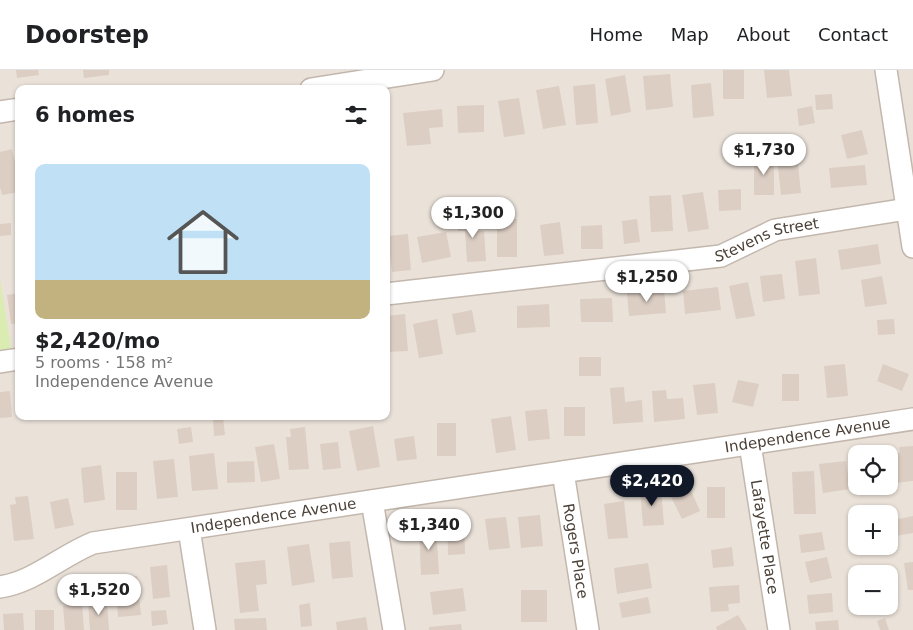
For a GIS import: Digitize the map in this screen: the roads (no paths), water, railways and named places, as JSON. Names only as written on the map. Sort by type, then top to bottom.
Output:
[{"type":"street","points":[[331,85],[389,73],[434,70]]},
{"type":"street","points":[[886,70],[913,247]]},
{"type":"street","points":[[0,112],[15,110]]},
{"type":"street","name":"Stevens Street","points":[[390,294],[721,256],[776,230],[907,209]]},
{"type":"street","points":[[0,362],[15,360]]},
{"type":"street","name":"Independence Avenue","points":[[0,587],[8,586],[32,576],[76,550],[93,543],[913,419]]},
{"type":"street","name":"Lafayette Place","points":[[750,444],[779,630]]},
{"type":"street","name":"Rogers Place","points":[[563,472],[588,630]]},
{"type":"street","points":[[372,501],[394,630]]},
{"type":"street","points":[[189,529],[205,630]]}]
